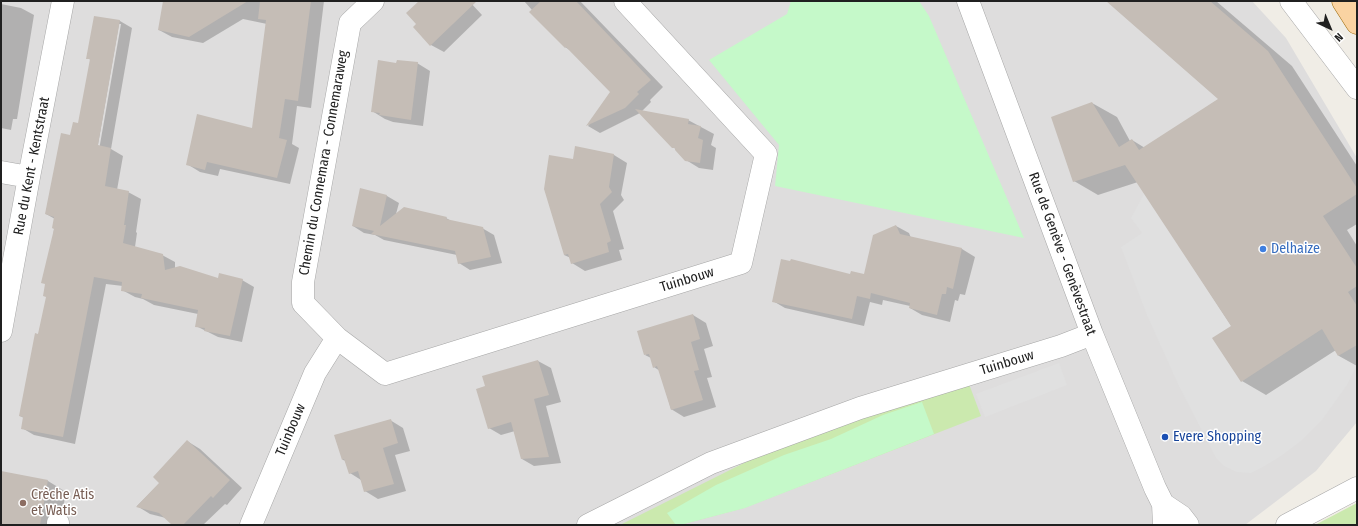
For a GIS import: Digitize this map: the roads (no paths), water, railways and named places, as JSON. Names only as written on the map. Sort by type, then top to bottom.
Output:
[{"type":"main road","points":[[1343,1],[1357,22]]},
{"type":"street","name":"Rue du Kent - Kentstraat","points":[[1,331],[29,177],[64,1]]},
{"type":"street","name":"Chemin du Connemara - Connemaraweg","points":[[303,303],[303,282],[350,23],[373,1]]},
{"type":"street","name":"Tuinbouw","points":[[303,303],[337,338],[385,374],[741,263],[766,154],[625,1]]},
{"type":"street","name":"Rue de Genève - Genèvestraat","points":[[968,1],[1092,334],[1155,488],[1164,515],[1181,516],[1188,525]]},
{"type":"street","points":[[1291,1],[1357,88]]},
{"type":"street","points":[[1,172],[29,177]]},
{"type":"street","name":"Tuinbouw","points":[[588,525],[711,463],[860,408],[1061,346],[1092,334]]},
{"type":"street","name":"Tuinbouw","points":[[251,525],[315,373],[337,338]]},
{"type":"street","points":[[1287,525],[1357,488]]},
{"type":"place","name":"Delhaize","points":[[1263,249]]},
{"type":"place","name":"Evere Shopping","points":[[1165,437]]},
{"type":"place","name":"Crèche Atis et Watis","points":[[23,503]]}]
